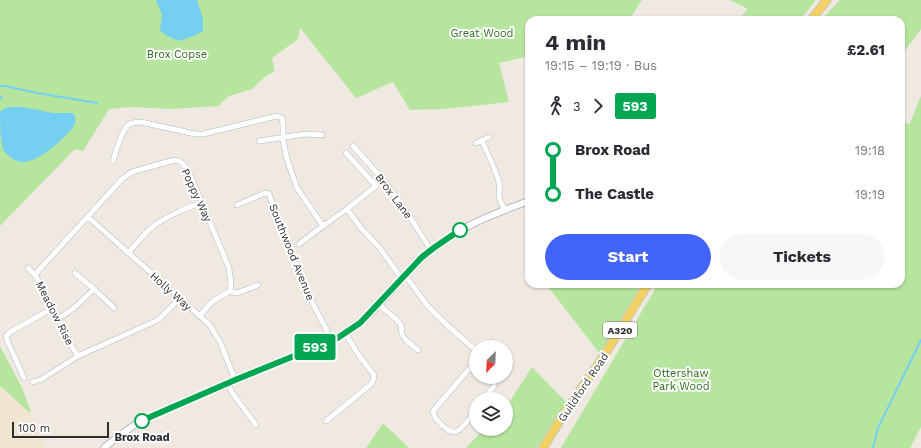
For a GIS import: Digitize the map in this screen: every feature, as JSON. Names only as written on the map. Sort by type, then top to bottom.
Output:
[{"type":"main road","points":[[813,16],[827,0]]},
{"type":"main road","name":"Guildford Road","points":[[543,448],[645,288]]},
{"type":"street","points":[[113,161],[124,130],[128,125],[135,122],[195,134],[203,134],[277,116],[282,118],[283,137],[287,159],[297,188],[323,226]]},
{"type":"street","points":[[259,141],[305,134],[322,134]]},
{"type":"street","points":[[476,143],[489,138]]},
{"type":"street","points":[[482,141],[500,184],[499,195],[505,210]]},
{"type":"street","name":"Brox Lane","points":[[353,146],[386,183],[431,250]]},
{"type":"street","points":[[299,244],[376,186],[346,154]]},
{"type":"street","name":"Poppy Way","points":[[88,217],[122,179],[132,172],[176,160],[181,162],[188,170],[229,268],[231,284],[230,291]]},
{"type":"street","name":"Southwood Avenue","points":[[237,205],[266,193],[269,194],[305,289],[332,340]]},
{"type":"street","points":[[104,448],[118,436],[150,417],[227,383],[294,357],[345,333],[360,323],[422,257],[431,250],[460,230],[525,202]]},
{"type":"street","points":[[128,252],[151,228],[177,213],[201,203]]},
{"type":"street","points":[[347,209],[361,228],[404,277],[413,283],[420,297],[469,344]]},
{"type":"street","name":"Holly Way","points":[[88,217],[209,324],[216,335],[235,380]]},
{"type":"street","name":"Meadow Rise","points":[[78,356],[36,275],[88,217]]},
{"type":"street","points":[[28,268],[36,275]]},
{"type":"street","points":[[75,273],[94,288],[114,308]]},
{"type":"street","points":[[199,316],[213,301],[230,291],[236,293],[240,292],[258,284]]},
{"type":"street","points":[[58,319],[74,308],[94,288]]},
{"type":"street","name":"Meadow Rise","points":[[33,382],[42,379],[78,356],[158,320],[180,298]]},
{"type":"street","points":[[378,304],[397,320],[401,325],[402,335],[418,350]]},
{"type":"street","points":[[24,378],[6,340],[6,336],[10,332],[53,308]]},
{"type":"street","points":[[326,421],[370,385],[374,378],[373,373],[358,354],[345,333]]},
{"type":"street","points":[[469,370],[433,411],[437,421],[450,431],[456,432],[460,430],[469,418]]},
{"type":"street","points":[[227,383],[233,394],[257,423]]},
{"type":"shaded area","points":[[0,386],[29,412],[48,448],[0,448]]},
{"type":"green space","points":[[0,0],[642,0],[632,16],[525,16],[525,57],[499,63],[509,102],[444,109],[410,110],[393,82],[356,98],[300,28],[298,39],[272,58],[275,71],[266,76],[252,89],[229,96],[218,106],[171,109],[131,107],[109,109],[83,151],[75,149],[0,226]]},
{"type":"green space","points":[[730,0],[816,0],[803,16],[742,16],[748,9]]},
{"type":"green space","points":[[840,0],[921,0],[921,29],[905,51],[905,16],[825,16]]},
{"type":"green space","name":"Ottershaw Park Wood","points":[[921,96],[921,427],[910,448],[561,448],[656,288],[905,288],[905,122],[909,125]]},
{"type":"green space","points":[[549,288],[639,288],[631,304],[600,354]]},
{"type":"green space","points":[[0,346],[21,386],[31,411],[29,412],[0,386]]},
{"type":"green space","points":[[532,367],[568,404],[537,448],[466,448],[477,436],[513,436],[513,396]]},
{"type":"green space","points":[[383,423],[409,448],[366,448]]},
{"type":"water","points":[[156,0],[197,0],[203,19],[203,31],[179,41],[167,36],[160,31],[162,15]]},
{"type":"water","points":[[22,107],[53,113],[73,113],[75,121],[69,132],[46,153],[30,161],[15,161],[3,150],[1,135],[0,112],[5,108]]},
{"type":"waterway","points":[[0,86],[97,103]]},
{"type":"waterway","points":[[873,448],[878,428],[921,340]]},
{"type":"bus line","name":"593","points":[[142,421],[235,380],[336,339],[360,323],[422,257],[460,230]]},
{"type":"place","name":"Brox Road","points":[[142,421]]},
{"type":"park label","name":"Great Wood","points":[[482,33]]},
{"type":"park label","name":"Brox Copse","points":[[177,54]]}]
